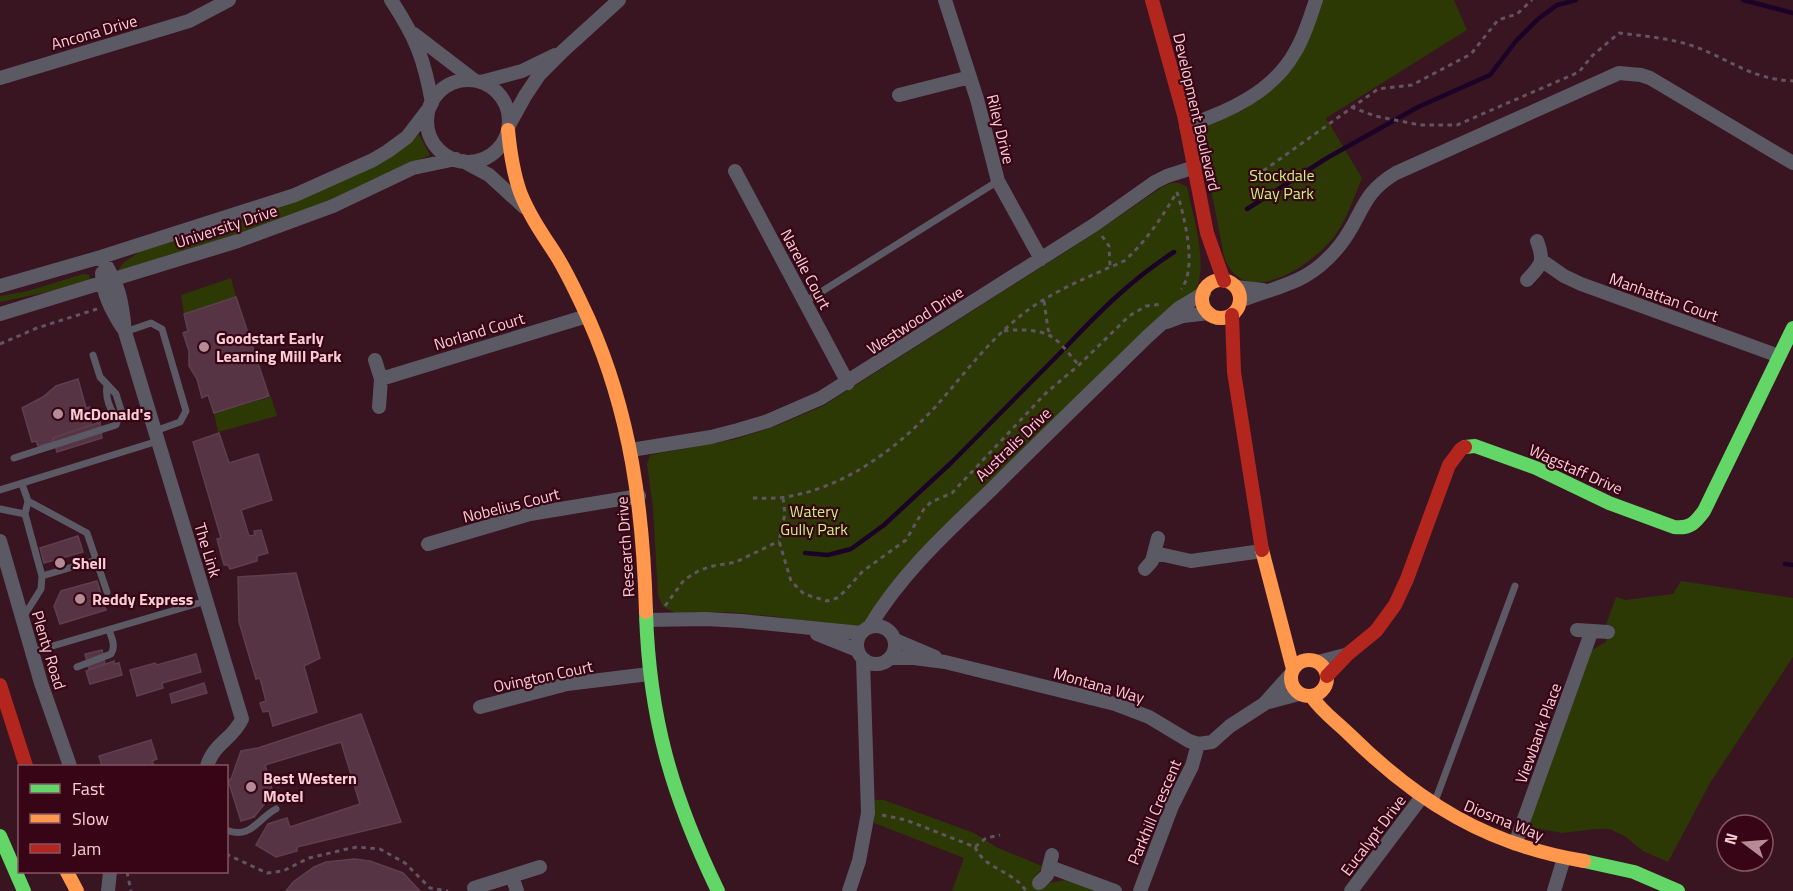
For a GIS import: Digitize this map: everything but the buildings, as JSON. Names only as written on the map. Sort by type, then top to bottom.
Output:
[{"type":"main road","name":"Development Boulevard","points":[[1152,0],[1185,120],[1207,232],[1205,291]]},
{"type":"main road","name":"Research Drive","points":[[508,128],[515,178],[530,213],[565,271],[587,316],[614,385],[631,450],[639,496],[644,551],[649,674],[662,741],[690,830],[718,891]]},
{"type":"main road","name":"Development Boulevard","points":[[1207,232],[1230,284]]},
{"type":"main road","points":[[1211,315],[1222,318],[1232,315],[1238,309],[1240,301],[1230,284],[1214,282],[1205,291],[1203,303],[1211,315],[1234,372]]},
{"type":"main road","points":[[1232,315],[1234,372],[1262,551],[1270,586],[1284,629],[1292,672],[1292,686],[1305,695],[1319,693],[1325,683],[1324,668],[1312,661],[1284,629]]},
{"type":"main road","name":"Wagstaff Drive","points":[[1325,683],[1349,653],[1376,631],[1395,605],[1449,465],[1461,449],[1469,445],[1484,449],[1536,468],[1624,509],[1674,527],[1689,527],[1698,521],[1704,511],[1793,328]]},
{"type":"main road","points":[[1292,672],[1298,663],[1312,661]]},
{"type":"main road","name":"Diosma Way","points":[[1325,683],[1345,729]]},
{"type":"main road","points":[[0,685],[26,765]]},
{"type":"main road","name":"Diosma Way","points":[[1305,695],[1328,717],[1345,729],[1383,769],[1421,798],[1469,826],[1515,844],[1564,858],[1627,870],[1678,891]]},
{"type":"main road","points":[[0,836],[24,891]]},
{"type":"main road","points":[[68,873],[77,891]]},
{"type":"street","name":"Ancona Drive","points":[[0,78],[189,21],[229,0]]},
{"type":"street","points":[[391,0],[412,33],[424,65],[431,105],[428,125],[430,134],[440,150],[459,160],[472,161],[491,154],[499,148],[532,84],[563,51],[619,0]]},
{"type":"street","name":"Riley Drive","points":[[945,0],[970,77],[998,181],[1041,259]]},
{"type":"street","points":[[1185,120],[1222,111],[1248,100],[1260,91],[1285,67],[1302,39],[1316,0]]},
{"type":"street","points":[[412,33],[477,81],[495,89],[508,109],[508,128]]},
{"type":"street","points":[[431,105],[437,94],[454,82],[477,81],[522,71],[563,51]]},
{"type":"street","points":[[1240,301],[1297,282],[1312,274],[1340,245],[1372,190],[1382,181],[1609,76],[1634,74],[1650,78],[1793,163]]},
{"type":"street","points":[[899,95],[970,77]]},
{"type":"street","name":"University Drive","points":[[0,286],[102,257],[295,195],[373,160],[397,145],[418,125],[431,105]]},
{"type":"street","name":"University Drive","points":[[1,315],[296,221],[342,202],[412,168],[459,160]]},
{"type":"street","name":"Research Drive","points":[[459,160],[494,179],[530,213]]},
{"type":"street","name":"Westwood Drive","points":[[631,450],[711,437],[796,410],[848,383],[1094,225],[1155,182],[1195,167]]},
{"type":"street","name":"Narelle Court","points":[[735,171],[848,383]]},
{"type":"street","points":[[1527,280],[1536,271],[1541,260],[1541,251],[1537,241]]},
{"type":"street","points":[[102,257],[108,280]]},
{"type":"street","name":"Manhattan Court","points":[[1541,260],[1564,276],[1581,284],[1779,356]]},
{"type":"street","name":"The Link","points":[[108,280],[109,305],[125,332]]},
{"type":"street","name":"The Link","points":[[108,280],[123,301],[125,332],[242,719],[238,728],[219,743],[207,765]]},
{"type":"street","points":[[1230,284],[1268,290]]},
{"type":"street","name":"Australis Drive","points":[[865,629],[913,567],[933,547],[1162,323],[1179,308],[1205,291]]},
{"type":"street","name":"Australis Drive","points":[[1162,323],[1183,316],[1211,315]]},
{"type":"street","name":"Norland Court","points":[[381,379],[587,316]]},
{"type":"street","points":[[375,360],[381,379],[379,407]]},
{"type":"street","name":"Nobelius Court","points":[[428,544],[530,514],[639,496]]},
{"type":"street","points":[[1145,569],[1152,561],[1158,538]]},
{"type":"street","name":"Plenty Road","points":[[0,541],[32,652],[70,765]]},
{"type":"street","points":[[1155,553],[1191,561],[1262,551]]},
{"type":"street","points":[[866,701],[885,661],[895,650],[889,617],[892,594]]},
{"type":"street","points":[[646,620],[715,619],[773,623],[804,628],[865,629],[881,626],[892,636]]},
{"type":"street","points":[[804,628],[860,655],[872,664],[885,661]]},
{"type":"street","points":[[849,891],[861,855],[868,813],[866,701],[857,641],[865,629]]},
{"type":"street","points":[[1577,630],[1591,633],[1608,632]]},
{"type":"street","name":"Viewbank Place","points":[[1515,844],[1591,633]]},
{"type":"street","name":"Montana Way","points":[[892,636],[945,662]]},
{"type":"street","name":"Wagstaff Drive","points":[[1312,661],[1349,653]]},
{"type":"street","name":"Montana Way","points":[[885,661],[914,658],[945,662],[1126,708],[1149,717],[1198,744]]},
{"type":"street","points":[[1198,744],[1212,742],[1230,726],[1264,704],[1292,672]]},
{"type":"street","name":"Ovington Court","points":[[480,707],[567,684],[649,674]]},
{"type":"street","points":[[1264,704],[1305,695]]},
{"type":"street","name":"Parkhill Crescent","points":[[1140,891],[1172,806],[1192,766],[1198,744]]},
{"type":"street","name":"Eucalypt Drive","points":[[1351,891],[1421,798]]},
{"type":"street","points":[[1554,891],[1564,858]]},
{"type":"street","points":[[1039,883],[1047,875],[1051,861],[1115,891]]},
{"type":"street","points":[[474,888],[540,867]]},
{"type":"street","points":[[108,891],[110,873]]},
{"type":"street","points":[[512,876],[517,891]]},
{"type":"lane","points":[[805,302],[998,181]]},
{"type":"lane","points":[[0,490],[157,436],[180,422],[186,411],[162,329],[152,323],[125,332]]},
{"type":"lane","points":[[14,458],[113,428],[118,419],[109,403],[106,386],[97,372],[93,355]]},
{"type":"lane","points":[[22,484],[28,501],[25,514],[42,576],[40,589],[22,619]]},
{"type":"lane","points":[[28,501],[87,533],[106,592]]},
{"type":"lane","points":[[0,510],[25,514]]},
{"type":"lane","points":[[42,576],[96,560]]},
{"type":"lane","points":[[1434,806],[1515,586]]},
{"type":"lane","points":[[32,652],[206,601]]},
{"type":"lane","points":[[76,667],[111,654],[114,650],[114,642],[109,630]]},
{"type":"lane","points":[[228,831],[237,833],[251,830],[265,815],[276,809]]},
{"type":"path","points":[[1256,176],[1378,89],[1412,85],[1471,54],[1498,20],[1517,14],[1532,0]]},
{"type":"path","points":[[753,498],[783,498],[837,483],[896,444],[936,406],[1002,332],[1021,315],[1044,300],[1124,261],[1146,239],[1177,192],[1188,242],[1188,279],[1180,290]]},
{"type":"path","points":[[1094,225],[1109,246],[1110,268]]},
{"type":"path","points":[[1044,300],[1048,329],[1052,337],[1079,365]]},
{"type":"path","points":[[783,498],[785,514],[779,541],[785,566],[796,588],[817,599],[827,601],[837,598],[863,571],[906,540],[924,509],[931,502],[952,493],[1046,393],[1079,365],[1129,316],[1146,306],[1163,303]]},
{"type":"path","points":[[0,344],[37,328],[109,305]]},
{"type":"path","points":[[1002,332],[1013,330],[1052,337]]},
{"type":"path","points":[[665,606],[684,580],[700,570],[736,562],[779,541]]},
{"type":"path","points":[[868,813],[896,816],[975,847],[981,858],[1016,879],[1026,891]]},
{"type":"path","points":[[975,847],[986,838],[1000,836]]},
{"type":"path","points":[[228,855],[267,873],[283,871],[309,858],[347,849],[380,849],[405,863],[430,888],[448,891]]},
{"type":"path","points":[[127,873],[131,891]]},
{"type":"green space","name":"Stockdale Way Park","points":[[1322,0],[1454,0],[1467,30],[1326,118],[1362,178],[1346,216],[1334,237],[1310,260],[1294,271],[1261,282],[1246,281],[1233,272],[1224,256],[1201,139],[1207,125],[1241,111],[1282,81]]},
{"type":"green space","points":[[419,134],[430,155],[310,211],[118,271],[123,263],[145,248],[402,148]]},
{"type":"green space","name":"Watery Gully Park","points":[[1171,183],[1179,183],[1187,187],[1196,226],[1200,268],[1195,292],[941,530],[905,567],[865,622],[857,626],[831,627],[779,617],[727,612],[676,613],[663,607],[658,595],[653,508],[647,464],[650,455],[736,439],[776,426],[823,406]]},
{"type":"green space","points":[[83,274],[89,275],[90,280],[62,289],[0,302],[0,296],[28,291]]},
{"type":"green space","points":[[231,278],[236,297],[184,314],[181,295]]},
{"type":"green space","points":[[271,397],[277,416],[218,432],[214,413]]},
{"type":"green space","points":[[1681,581],[1793,598],[1793,657],[1710,783],[1668,862],[1643,851],[1626,837],[1610,829],[1562,833],[1530,827],[1531,818],[1592,650],[1606,642],[1612,625],[1606,625],[1616,597],[1625,600],[1673,594]]},
{"type":"green space","points":[[875,800],[884,800],[974,833],[998,848],[1042,866],[1037,876],[1048,883],[1065,880],[1099,891],[952,891],[964,858],[874,823]]},
{"type":"waterway","points":[[1247,209],[1327,158],[1418,107],[1490,75],[1516,41],[1538,19],[1557,5],[1576,0]]},
{"type":"waterway","points":[[1743,0],[1793,13]]},
{"type":"waterway","points":[[1065,348],[1117,296],[1174,252]]},
{"type":"waterway","points":[[805,553],[828,555],[851,549],[884,525],[952,462],[1062,351]]},
{"type":"waterway","points":[[1785,564],[1793,565]]},
{"type":"traffic: fast","points":[[1465,447],[1475,446],[1536,468],[1609,503],[1674,527],[1688,526],[1695,522],[1704,511],[1793,328]]},
{"type":"traffic: fast","points":[[646,612],[652,687],[666,756],[688,822],[718,891]]},
{"type":"traffic: fast","points":[[0,836],[24,891]]},
{"type":"traffic: fast","points":[[1584,861],[1634,872],[1678,891]]},
{"type":"traffic: slow","points":[[508,130],[515,177],[520,192],[532,217],[578,295],[615,391],[625,427],[638,499],[646,612]]},
{"type":"traffic: slow","points":[[1221,280],[1234,286],[1240,299],[1234,312],[1221,318],[1208,312],[1202,299],[1208,286],[1221,280]]},
{"type":"traffic: slow","points":[[1262,550],[1293,669]]},
{"type":"traffic: slow","points":[[1309,660],[1322,665],[1327,678],[1322,691],[1309,696],[1296,691],[1291,678],[1296,665],[1309,660]]},
{"type":"traffic: slow","points":[[1311,696],[1325,712],[1402,781],[1457,818],[1517,844],[1549,854],[1584,861]]},
{"type":"traffic: slow","points":[[68,873],[77,891]]},
{"type":"traffic: jam","points":[[1152,0],[1184,115],[1207,233],[1224,281]]},
{"type":"traffic: jam","points":[[1232,315],[1234,372],[1262,550]]},
{"type":"traffic: jam","points":[[1327,676],[1349,653],[1376,631],[1395,605],[1407,579],[1449,465],[1465,447]]},
{"type":"traffic: jam","points":[[0,685],[26,765]]},
{"type":"place","name":"Goodstart Early Learning Mill Park","points":[[204,347]]},
{"type":"place","name":"McDonald's","points":[[58,414]]},
{"type":"place","name":"Shell","points":[[60,563]]},
{"type":"place","name":"Reddy Express","points":[[80,599]]},
{"type":"place","name":"Best Western Motel","points":[[251,787]]}]
